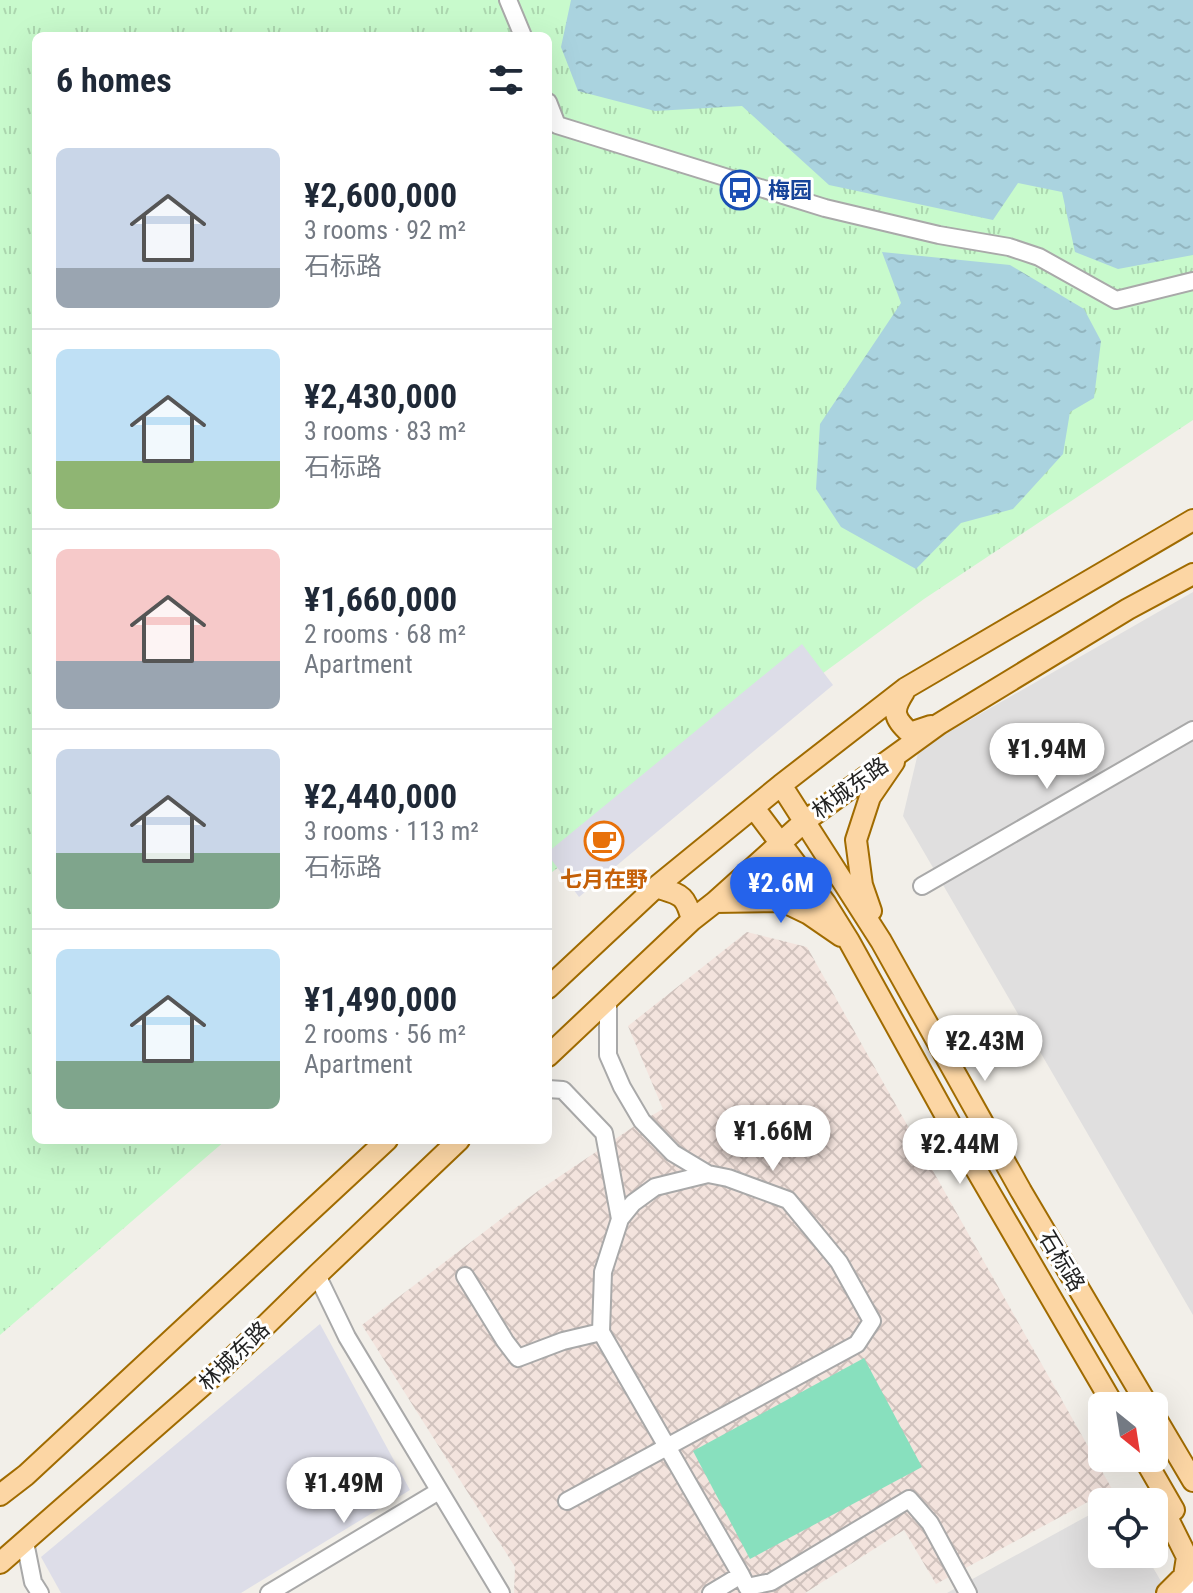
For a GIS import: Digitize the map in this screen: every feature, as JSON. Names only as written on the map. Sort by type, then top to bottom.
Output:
[{"type":"main road","name":"林城东路","points":[[552,984],[656,887],[906,688],[1193,520]]},
{"type":"main road","name":"林城东路","points":[[552,1052],[692,920],[805,821],[939,724],[1128,609],[1193,574]]},
{"type":"main road","points":[[906,688],[895,706],[897,722],[910,733],[939,724]]},
{"type":"main road","points":[[881,941],[862,885],[856,840],[870,797],[903,749]]},
{"type":"main road","name":"石标路","points":[[781,785],[881,941],[1021,1191],[1140,1392]]},
{"type":"main road","name":"石标路","points":[[754,808],[826,904],[849,941],[963,1147],[1106,1392]]},
{"type":"main road","points":[[656,887],[681,896],[688,904],[692,920]]},
{"type":"main road","points":[[826,904],[849,889]]},
{"type":"main road","points":[[715,902],[782,901],[809,914],[849,941]]},
{"type":"main road","points":[[0,1495],[26,1475],[383,1144]]},
{"type":"main road","name":"林城东路","points":[[0,1563],[219,1371],[455,1144]]},
{"type":"main road","points":[[1168,1439],[1193,1481]]},
{"type":"main road","points":[[1168,1500],[1192,1541]]},
{"type":"main road","points":[[1167,1593],[1184,1576],[1187,1557],[1168,1519]]},
{"type":"street","points":[[508,0],[521,32]]},
{"type":"street","points":[[552,112],[557,125],[825,208],[939,235],[1009,247],[1039,257],[1116,300],[1193,281]]},
{"type":"street","points":[[922,886],[1193,730]]},
{"type":"street","points":[[567,1501],[857,1344],[872,1321],[839,1262],[788,1200],[708,1174],[673,1153],[642,1121],[608,1055],[608,999]]},
{"type":"street","points":[[552,1089],[563,1090],[604,1133],[620,1219]]},
{"type":"street","points":[[708,1174],[655,1187],[633,1203],[620,1219],[603,1272],[601,1332],[747,1587],[771,1582],[909,1499],[930,1523],[968,1593]]},
{"type":"street","points":[[317,1275],[347,1337],[501,1593]]},
{"type":"street","points":[[465,1276],[518,1358],[563,1341],[601,1332]]},
{"type":"street","points":[[269,1593],[439,1491]]},
{"type":"street","points":[[25,1542],[33,1582],[40,1593]]},
{"type":"street","points":[[711,1593],[741,1575]]},
{"type":"street","points":[[1177,1593],[1193,1585]]},
{"type":"shaded area","points":[[1193,592],[1193,1315],[903,816],[919,749]]},
{"type":"shaded area","points":[[802,644],[833,685],[579,897],[552,860],[552,849]]},
{"type":"shaded area","points":[[747,932],[807,947],[1088,1446],[1088,1472],[1102,1472],[1111,1488],[1088,1488],[1088,1502],[936,1584],[904,1530],[805,1593],[514,1593],[515,1567],[362,1325],[538,1191],[663,1109],[628,1026]]},
{"type":"shaded area","points":[[320,1324],[410,1490],[241,1593],[61,1593],[41,1557]]},
{"type":"shaded area","points":[[1088,1516],[1088,1568],[1153,1568],[1168,1593],[947,1593]]},
{"type":"green space","points":[[0,0],[1193,0],[1193,420],[924,599],[552,872],[552,32],[32,32],[32,1144],[221,1144],[0,1335]]},
{"type":"green space","points":[[864,1358],[922,1467],[750,1559],[693,1451]]},
{"type":"water","points":[[571,0],[1193,0],[1193,255],[1118,269],[1075,252],[1062,192],[1018,183],[993,220],[829,185],[742,106],[655,111],[578,91],[561,47]]},
{"type":"water","points":[[882,252],[1010,265],[1084,309],[1101,341],[1094,398],[1070,412],[1063,454],[1013,509],[961,523],[916,569],[841,527],[816,489],[820,424],[901,303]]},
{"type":"place","name":"梅园","points":[[740,190]]},
{"type":"place","name":"七月在野","points":[[604,841]]}]
